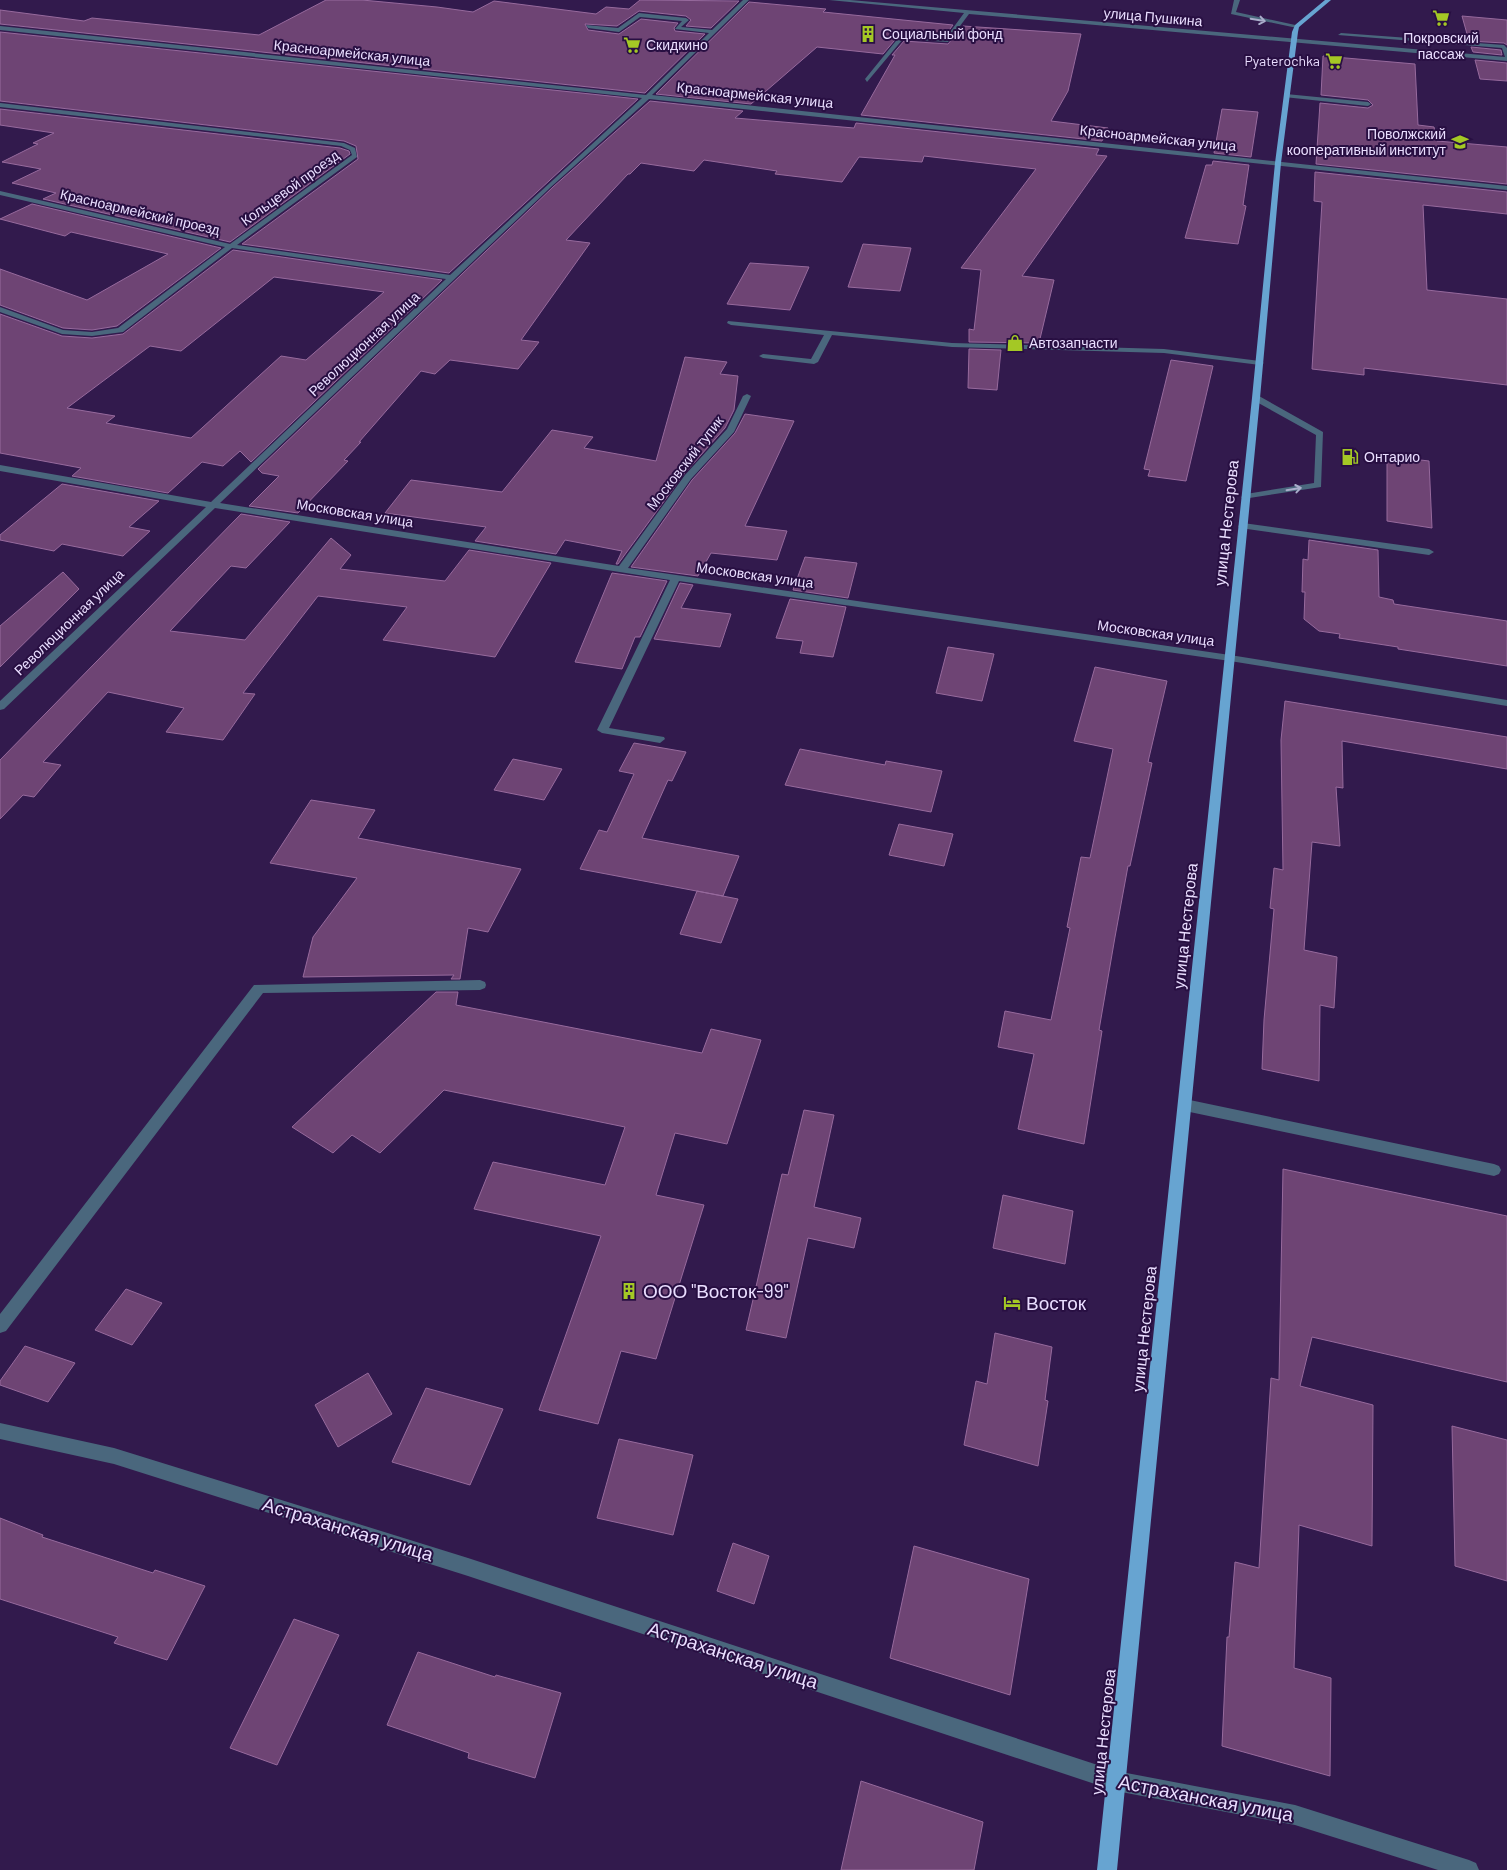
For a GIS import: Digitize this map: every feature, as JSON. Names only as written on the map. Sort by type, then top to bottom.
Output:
[{"type":"main road","name":"улица Нестерова","points":[[1107,1870],[1260,363],[1278,163],[1292,41],[1298,26],[1328,0]]},
{"type":"street","name":"Революционная улица","points":[[0,707],[550,185],[647,97],[746,0]]},
{"type":"street","name":"улица Пушкина","points":[[832,0],[892,3],[968,12],[1292,41],[1507,58]]},
{"type":"street","points":[[1237,0],[1232,13],[1239,16],[1298,26]]},
{"type":"street","points":[[867,80],[902,37],[946,41],[968,12]]},
{"type":"street","points":[[588,26],[619,30],[639,16],[686,20],[677,28],[713,32]]},
{"type":"street","name":"Красноармейская улица","points":[[0,28],[1507,188]]},
{"type":"street","points":[[1341,35],[1505,47],[1507,58]]},
{"type":"street","points":[[1286,96],[1368,104]]},
{"type":"street","name":"Кольцевой проезд","points":[[0,105],[342,144],[353,149],[355,156],[120,330],[92,334],[62,332],[0,309]]},
{"type":"street","name":"Красноармейский проезд","points":[[0,193],[231,246],[453,278]]},
{"type":"street","points":[[731,323],[952,345],[1164,351],[1260,363]]},
{"type":"street","points":[[763,356],[814,362],[829,333]]},
{"type":"street","name":"Московский тупик","points":[[622,569],[688,477],[731,430],[747,396]]},
{"type":"street","points":[[1246,497],[1318,485],[1320,434],[1256,398]]},
{"type":"street","name":"Московская улица","points":[[0,468],[212,505],[676,578],[1230,658],[1507,703]]},
{"type":"street","points":[[1243,526],[1430,552]]},
{"type":"street","points":[[660,739],[602,730],[676,578]]},
{"type":"street","points":[[0,1326],[259,988],[480,985]]},
{"type":"street","points":[[1185,1105],[1494,1170]]},
{"type":"street","name":"Астраханская улица","points":[[0,1431],[114,1456],[450,1561],[1116,1781],[1295,1815],[1468,1870]]},
{"type":"building","points":[[326,0],[362,0],[473,12],[494,1],[596,14],[606,7],[629,9],[640,0],[739,1],[711,28],[686,26],[691,20],[686,16],[639,11],[617,26],[585,24],[588,30],[619,34],[641,19],[678,23],[674,28],[675,31],[705,34],[645,93],[0,24],[0,10],[84,21],[92,18],[259,35]]},
{"type":"building","points":[[749,2],[826,9],[823,12],[953,25],[944,37],[900,34],[883,54],[817,47],[751,104],[656,94]]},
{"type":"building","points":[[1462,16],[1507,20],[1507,45],[1504,43],[1469,41]]},
{"type":"building","points":[[963,26],[1081,34],[1068,91],[1051,121],[1108,128],[1102,141],[861,115],[895,55],[892,55],[904,41],[948,44]]},
{"type":"building","points":[[0,32],[638,99],[449,273],[242,244],[358,159],[356,146],[344,141],[0,101]]},
{"type":"building","points":[[1471,47],[1501,50],[1502,55],[1473,52]]},
{"type":"building","points":[[1323,56],[1415,64],[1418,125],[1434,127],[1437,141],[1507,147],[1507,184],[1316,164],[1320,103],[1368,108],[1373,105],[1368,100],[1321,95]]},
{"type":"building","points":[[1475,60],[1507,63],[1507,81],[1480,79]]},
{"type":"building","points":[[650,101],[743,111],[735,118],[854,128],[856,123],[1099,149],[1096,155],[1107,156],[1022,276],[1054,280],[1039,343],[969,342],[969,329],[974,330],[981,270],[961,268],[1036,169],[924,156],[922,162],[859,157],[842,182],[775,174],[777,171],[704,160],[694,171],[641,163],[628,174],[566,240],[590,243],[521,340],[539,342],[518,369],[450,360],[435,374],[421,371],[344,460],[348,461],[298,513],[249,506],[279,476],[262,473],[258,469],[553,187]]},
{"type":"building","points":[[0,109],[340,148],[349,151],[350,154],[230,242],[43,199],[56,193],[12,183],[41,169],[2,162],[38,144],[33,143],[54,133],[0,125]]},
{"type":"building","points":[[1222,109],[1258,112],[1251,157],[1214,153]]},
{"type":"building","points":[[1213,161],[1249,165],[1243,205],[1246,206],[1238,244],[1185,238],[1206,165],[1212,165]]},
{"type":"building","points":[[1315,172],[1507,192],[1507,214],[1423,205],[1427,290],[1507,299],[1507,385],[1364,368],[1364,375],[1312,369],[1322,202],[1314,201]]},
{"type":"building","points":[[32,204],[221,248],[117,326],[92,330],[63,328],[0,305],[0,269],[87,300],[168,254],[71,232],[65,236],[0,219]]},
{"type":"building","points":[[863,244],[911,248],[900,291],[848,287]]},
{"type":"building","points":[[233,250],[442,280],[251,462],[240,451],[223,466],[202,462],[168,493],[72,476],[81,468],[0,453],[0,314],[62,336],[92,338],[123,334]],"holes":[[[274,277],[384,292],[306,360],[281,356],[191,438],[106,423],[115,416],[67,408],[150,346],[181,351]]]},
{"type":"building","points":[[750,263],[809,267],[790,310],[727,304]]},
{"type":"building","points":[[969,349],[1001,350],[997,390],[968,388]]},
{"type":"building","points":[[685,357],[727,362],[720,374],[738,376],[734,410],[725,428],[684,474],[618,564],[616,564],[622,551],[565,540],[556,554],[475,541],[486,527],[385,513],[411,480],[502,492],[552,430],[593,437],[584,448],[656,461]]},
{"type":"building","points":[[1171,360],[1213,366],[1186,481],[1148,476],[1150,470],[1144,469]]},
{"type":"building","points":[[745,414],[794,421],[745,526],[787,531],[777,560],[711,553],[698,576],[631,567],[692,480],[735,433]]},
{"type":"building","points":[[1387,456],[1429,461],[1432,528],[1387,521]]},
{"type":"building","points":[[62,484],[159,501],[129,527],[150,531],[123,556],[62,544],[54,551],[0,540],[0,535]]},
{"type":"building","points":[[241,514],[290,522],[246,568],[231,566],[170,631],[245,640],[331,538],[351,555],[340,569],[445,581],[469,550],[551,563],[495,657],[383,640],[407,607],[318,596],[243,693],[255,694],[223,740],[166,732],[184,708],[108,692],[43,762],[61,765],[34,797],[23,795],[0,819],[0,760]]},
{"type":"building","points":[[1309,540],[1378,550],[1379,597],[1393,600],[1394,604],[1507,621],[1507,666],[1398,649],[1398,647],[1339,638],[1340,634],[1319,631],[1304,619],[1305,592],[1302,592],[1303,559],[1308,560]]},
{"type":"building","points":[[805,557],[857,563],[848,598],[793,590]]},
{"type":"building","points":[[63,572],[79,589],[0,667],[0,626]]},
{"type":"building","points":[[612,573],[667,581],[640,637],[635,637],[622,669],[575,662]]},
{"type":"building","points":[[680,583],[693,585],[681,608],[731,614],[720,647],[654,639]]},
{"type":"building","points":[[790,599],[846,607],[833,657],[800,653],[803,641],[776,638]]},
{"type":"building","points":[[948,647],[994,654],[982,701],[936,693]]},
{"type":"building","points":[[1095,667],[1167,681],[1148,762],[1152,763],[1130,866],[1128,866],[1115,937],[1099,1030],[1102,1031],[1084,1144],[1018,1129],[1034,1054],[998,1047],[1005,1011],[1051,1020],[1070,928],[1067,927],[1081,857],[1090,858],[1113,749],[1074,741]]},
{"type":"building","points":[[1285,701],[1507,737],[1507,769],[1342,741],[1343,788],[1336,787],[1340,846],[1312,842],[1304,950],[1337,957],[1334,1008],[1320,1005],[1319,1081],[1262,1069],[1264,1020],[1274,909],[1270,908],[1274,868],[1283,870],[1281,740]]},
{"type":"building","points":[[634,743],[686,752],[672,781],[668,780],[642,838],[739,856],[723,896],[580,869],[599,830],[607,832],[634,774],[619,771]]},
{"type":"building","points":[[800,749],[885,765],[886,761],[942,771],[931,812],[785,785]]},
{"type":"building","points":[[513,759],[562,769],[544,800],[494,790]]},
{"type":"building","points":[[311,800],[375,810],[358,838],[521,869],[488,932],[468,928],[460,979],[451,979],[454,975],[303,977],[313,937],[357,878],[270,863]]},
{"type":"building","points":[[899,824],[953,834],[944,866],[889,855]]},
{"type":"building","points":[[697,891],[738,899],[721,943],[680,934]]},
{"type":"building","points":[[436,992],[458,992],[456,1005],[702,1053],[711,1029],[761,1040],[727,1144],[675,1133],[656,1195],[704,1205],[656,1359],[621,1351],[598,1424],[539,1410],[601,1236],[474,1209],[493,1162],[605,1185],[625,1127],[444,1090],[380,1153],[352,1135],[333,1153],[292,1127]]},
{"type":"building","points":[[804,1110],[834,1115],[814,1207],[861,1218],[854,1248],[808,1238],[786,1338],[746,1330],[782,1174],[788,1175]]},
{"type":"building","points":[[1283,1169],[1507,1216],[1507,1382],[1312,1337],[1300,1386],[1373,1405],[1372,1546],[1299,1525],[1294,1668],[1331,1678],[1330,1776],[1222,1746],[1227,1637],[1229,1637],[1235,1562],[1259,1568],[1271,1378],[1279,1380]]},
{"type":"building","points":[[1003,1195],[1073,1211],[1065,1264],[993,1248]]},
{"type":"building","points":[[126,1289],[162,1303],[132,1345],[95,1330]]},
{"type":"building","points":[[995,1333],[1052,1347],[1045,1400],[1048,1401],[1038,1466],[964,1445],[976,1381],[987,1384]]},
{"type":"building","points":[[25,1346],[75,1363],[48,1402],[0,1385],[0,1381]]},
{"type":"building","points":[[368,1373],[392,1414],[338,1447],[315,1405]]},
{"type":"building","points":[[426,1388],[503,1409],[470,1485],[392,1462]]},
{"type":"building","points":[[1452,1426],[1507,1440],[1507,1581],[1455,1566]]},
{"type":"building","points":[[619,1439],[693,1455],[673,1535],[597,1518]]},
{"type":"building","points":[[0,1518],[43,1535],[42,1537],[153,1573],[155,1570],[205,1586],[167,1660],[114,1643],[118,1637],[0,1599]]},
{"type":"building","points":[[733,1543],[769,1556],[754,1604],[717,1591]]},
{"type":"building","points":[[914,1546],[1029,1579],[1010,1695],[890,1658]]},
{"type":"building","points":[[294,1619],[339,1635],[277,1765],[230,1748]]},
{"type":"building","points":[[418,1652],[495,1677],[496,1675],[561,1693],[535,1778],[468,1758],[469,1753],[387,1725]]},
{"type":"building","points":[[861,1781],[983,1822],[974,1870],[841,1870]]},
{"type":"place","name":"Покровский пассаж","points":[[1441,18]]},
{"type":"place","name":"Социальный фонд","points":[[868,34]]},
{"type":"place","name":"Скидкино","points":[[632,45]]},
{"type":"place","name":"Pyaterochka","points":[[1334,61]]},
{"type":"place","name":"Поволжский кооперативный институт","points":[[1460,142]]},
{"type":"place","name":"Автозапчасти","points":[[1015,343]]},
{"type":"place","name":"Онтарио","points":[[1350,457]]},
{"type":"place","name":"ООО \"Восток-99\"","points":[[629,1291]]},
{"type":"place","name":"Восток","points":[[1012,1303]]}]
